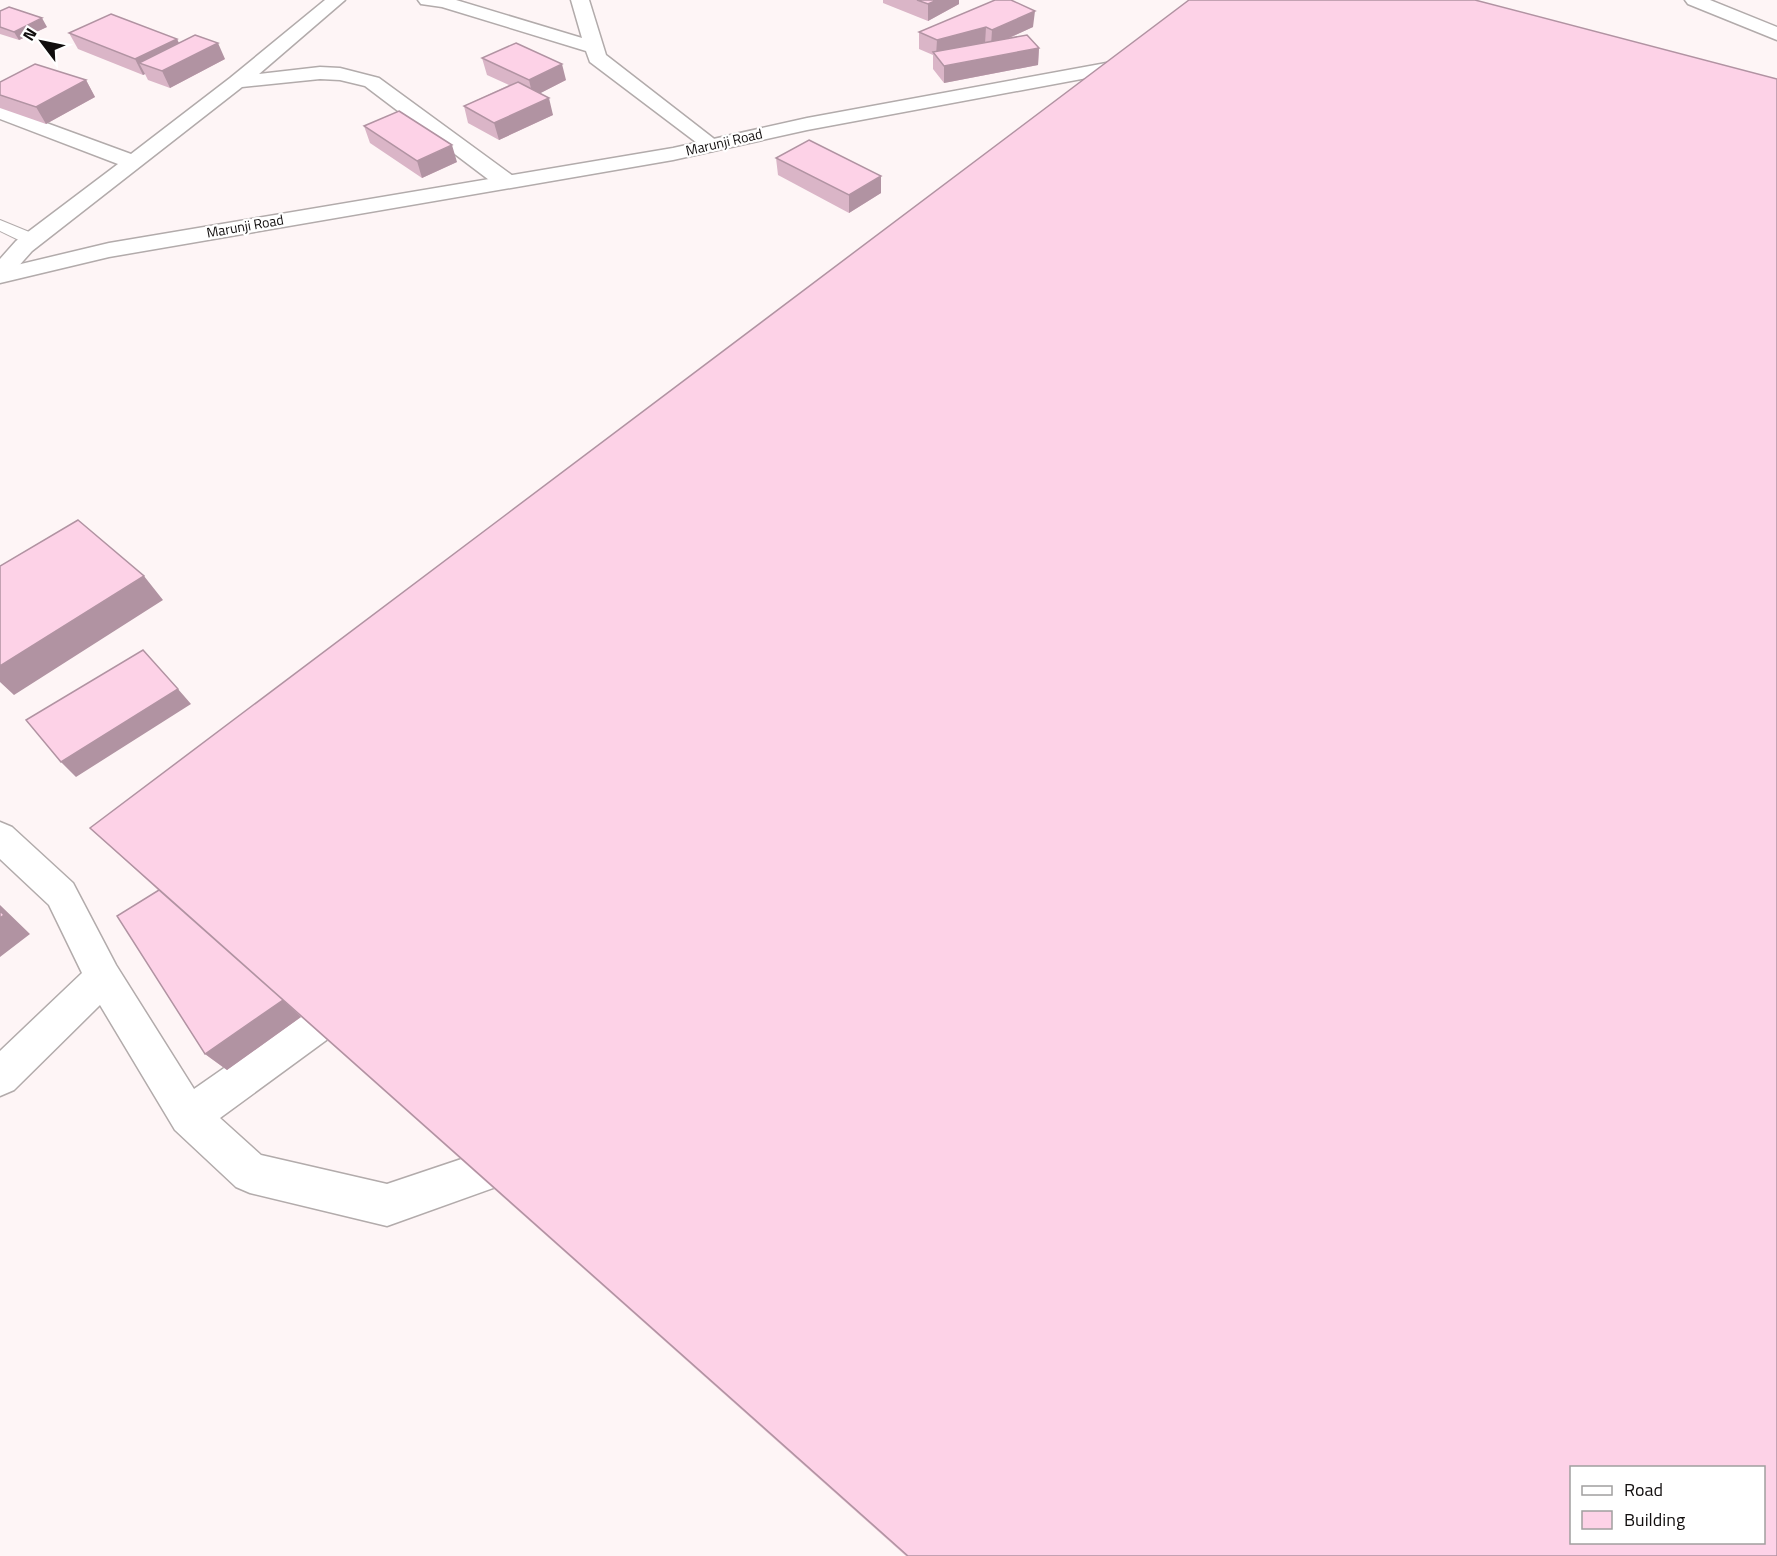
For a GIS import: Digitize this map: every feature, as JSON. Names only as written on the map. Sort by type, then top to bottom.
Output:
[{"type":"street","points":[[0,275],[24,246],[237,81],[336,0]]},
{"type":"street","points":[[427,0],[444,2],[594,48]]},
{"type":"street","points":[[580,0],[597,58],[712,145]]},
{"type":"street","points":[[1695,0],[1777,34]]},
{"type":"street","name":"Marunji Road","points":[[0,275],[120,248],[673,154],[807,124],[1158,62]]},
{"type":"street","points":[[237,81],[320,73],[340,74],[372,82],[505,181]]},
{"type":"street","points":[[0,112],[133,162]]},
{"type":"street","points":[[0,837],[61,894],[103,977],[189,1116],[250,1173],[387,1205],[550,1149]]},
{"type":"street","points":[[0,1077],[103,977]]},
{"type":"street","points":[[189,1116],[373,985]]},
{"type":"lane","points":[[0,225],[33,240]]},
{"type":"building","points":[[917,0],[937,0],[928,4]]},
{"type":"building","points":[[995,0],[1011,0],[1035,11],[992,30],[986,27],[937,40],[919,32]]},
{"type":"building","points":[[1189,0],[1475,0],[1777,79],[1777,1556],[908,1556],[90,828]]},
{"type":"building","points":[[9,7],[42,18],[14,32],[0,27],[0,11]]},
{"type":"building","points":[[111,14],[177,39],[135,59],[69,33]]},
{"type":"building","points":[[195,35],[218,43],[162,71],[139,63]]},
{"type":"building","points":[[1027,35],[1039,48],[944,66],[933,52]]},
{"type":"building","points":[[516,43],[562,64],[529,80],[482,58]]},
{"type":"building","points":[[35,64],[86,80],[36,107],[0,95],[0,82]]},
{"type":"building","points":[[518,82],[549,98],[494,123],[464,106]]},
{"type":"building","points":[[399,111],[452,145],[417,161],[364,126]]},
{"type":"building","points":[[809,140],[881,176],[849,195],[776,158]]},
{"type":"building","points":[[78,520],[144,576],[0,666],[0,566]]},
{"type":"building","points":[[143,650],[178,689],[61,762],[26,720]]},
{"type":"building","points":[[159,890],[283,1000],[205,1054],[117,916]]}]
